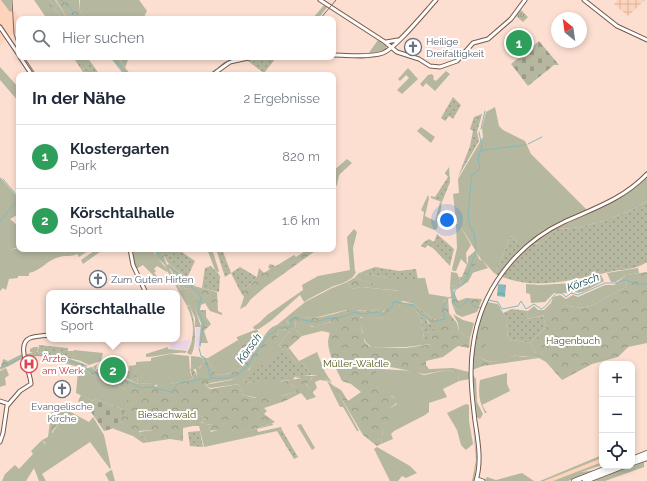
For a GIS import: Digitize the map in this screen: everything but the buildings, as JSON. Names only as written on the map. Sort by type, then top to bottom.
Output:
[{"type":"highway","points":[[635,458],[647,453]]},
{"type":"highway","points":[[635,462],[647,458]]},
{"type":"highway","points":[[574,481],[604,469]]},
{"type":"highway","points":[[585,481],[616,469]]},
{"type":"main road","points":[[320,0],[385,42],[397,52],[436,67],[451,64],[462,56],[472,43],[487,40],[511,19],[525,0]]},
{"type":"main road","points":[[336,55],[377,54],[391,48],[436,0]]},
{"type":"main road","points":[[584,0],[617,26],[647,40]]},
{"type":"main road","points":[[0,27],[16,50]]},
{"type":"main road","points":[[385,42],[390,43],[399,39]]},
{"type":"main road","points":[[23,60],[30,72]]},
{"type":"main road","points":[[216,72],[230,62],[239,60]]},
{"type":"main road","points":[[483,481],[477,480],[479,456],[471,363],[474,340],[486,300],[507,266],[525,248],[559,225],[611,202],[632,188],[647,174]]},
{"type":"main road","points":[[131,252],[133,265],[145,290]]},
{"type":"main road","points":[[0,442],[4,432],[6,409],[20,391],[29,386],[31,383],[24,356],[24,347],[28,339],[46,336]]},
{"type":"main road","points":[[0,401],[9,404]]},
{"type":"shaded area","points":[[0,0],[2,0],[10,11],[15,11],[18,16],[16,16],[16,32],[6,39],[0,46]]},
{"type":"shaded area","points":[[617,0],[645,0],[628,16],[614,4]]},
{"type":"shaded area","points":[[196,327],[201,328],[199,347],[196,347]]},
{"type":"shaded area","points":[[191,339],[187,350],[169,349],[170,344]]},
{"type":"shaded area","points":[[599,459],[599,463],[553,481],[544,481]]},
{"type":"green space","points":[[1,0],[11,0],[12,11],[10,12]]},
{"type":"green space","points":[[34,0],[49,0],[60,16],[45,16]]},
{"type":"green space","points":[[49,0],[55,0],[66,16],[60,16]]},
{"type":"green space","points":[[56,0],[79,0],[80,11],[84,16],[66,16]]},
{"type":"green space","points":[[80,0],[139,0],[147,11],[144,16],[84,16],[80,11]]},
{"type":"green space","points":[[325,4],[328,6],[320,16],[315,16]]},
{"type":"green space","points":[[521,10],[528,17],[523,22],[516,16]]},
{"type":"green space","points":[[517,34],[524,39],[524,44],[527,48],[523,52],[514,42]]},
{"type":"green space","points":[[378,40],[386,46],[386,50],[368,54]]},
{"type":"green space","points":[[539,41],[559,65],[554,65],[528,86],[511,64]]},
{"type":"green space","points":[[75,60],[89,60],[98,72],[82,66],[86,72],[83,72]]},
{"type":"green space","points":[[112,60],[119,60],[129,72],[122,72]]},
{"type":"green space","points":[[120,60],[128,60],[125,68]]},
{"type":"green space","points":[[246,60],[274,60],[265,72]]},
{"type":"green space","points":[[90,61],[97,72],[86,72],[82,66]]},
{"type":"green space","points":[[0,67],[16,85],[16,99],[0,80]]},
{"type":"green space","points":[[408,68],[418,79],[402,94],[397,90],[409,78],[406,75],[400,81],[398,79]]},
{"type":"green space","points":[[446,71],[450,74],[435,91],[426,83],[423,87],[420,84],[428,75],[432,74],[434,77],[433,79],[436,81]]},
{"type":"green space","points":[[453,97],[461,105],[453,119],[449,116],[445,121],[441,118]]},
{"type":"green space","points":[[495,107],[499,126],[503,130],[525,141],[531,154],[588,211],[557,225],[527,244],[517,242],[511,236],[495,274],[483,261],[488,268],[472,273],[477,253],[479,259],[482,261],[459,224],[471,245],[466,253],[467,265],[461,259],[456,271],[453,271],[452,269],[457,248],[456,224],[458,223],[456,221],[453,194],[459,193],[458,179],[483,137],[482,128],[486,112]]},
{"type":"green space","points":[[482,114],[477,132],[479,141],[458,177],[470,146],[473,131],[470,129],[474,117]]},
{"type":"green space","points":[[421,127],[435,137],[431,143],[417,131]]},
{"type":"green space","points":[[347,159],[352,163],[339,175],[336,186],[336,168]]},
{"type":"green space","points":[[449,167],[450,182],[442,202],[431,198],[431,196],[435,197],[448,177],[445,173]]},
{"type":"green space","points":[[647,176],[647,201],[638,207],[604,221],[580,227],[557,229],[541,244],[533,243],[553,230],[617,200]]},
{"type":"green space","points":[[0,177],[16,196],[16,216],[10,219],[16,224],[16,248],[9,250],[16,249],[16,252],[86,252],[79,257],[77,254],[55,258],[37,270],[29,273],[29,276],[18,276],[18,278],[9,279],[6,290],[3,288],[0,291]]},
{"type":"green space","points":[[428,195],[429,198],[425,216],[435,221],[440,202],[442,203],[437,229],[434,230],[422,225],[424,212],[421,210]]},
{"type":"green space","points":[[647,201],[647,262],[643,265],[629,269],[552,283],[524,282],[495,274],[511,236],[517,242],[541,244],[557,229],[580,227],[604,221],[638,207]]},
{"type":"green space","points":[[354,229],[357,232],[353,248],[356,272],[354,276],[304,302],[300,295],[272,320],[259,329],[254,329],[253,327],[267,315],[303,290],[302,285],[318,276],[350,270],[347,237]]},
{"type":"green space","points":[[437,234],[454,249],[450,266],[434,249],[428,245],[425,248],[421,246],[429,239],[434,242]]},
{"type":"green space","points":[[475,251],[477,253],[475,269],[468,282],[453,290],[458,301],[466,298],[482,299],[477,312],[467,305],[463,308],[456,309],[452,304],[450,287],[461,283],[459,277],[462,277],[468,262],[468,257]]},
{"type":"green space","points":[[93,252],[100,252],[83,264],[81,260]]},
{"type":"green space","points":[[132,252],[154,252],[168,271],[167,272],[157,266],[154,269],[156,271],[154,273],[159,278],[158,280],[143,265],[136,269]]},
{"type":"green space","points":[[155,252],[162,252],[167,265],[169,264],[189,280],[195,282],[194,286],[217,292],[218,311],[222,313],[222,315],[210,311],[205,303],[201,305],[200,310],[206,310],[206,317],[211,324],[204,331],[208,343],[201,343],[200,347],[199,345],[201,323],[196,311],[198,310],[196,306],[196,297],[189,288],[185,289],[177,275],[169,268],[175,280],[172,280],[164,264],[156,257]]},
{"type":"green space","points":[[162,252],[176,252],[165,258]]},
{"type":"green space","points":[[176,252],[182,252],[195,261],[187,278],[168,263],[165,258]]},
{"type":"green space","points":[[208,252],[213,252],[219,271],[218,273],[215,270]]},
{"type":"green space","points":[[217,252],[223,252],[231,273],[225,277]]},
{"type":"green space","points":[[304,252],[314,252],[265,287],[251,299],[246,306],[240,309],[244,297],[240,291],[250,285],[257,277],[259,268],[264,273],[270,269],[268,267],[270,264],[276,266],[294,255],[296,257]]},
{"type":"green space","points":[[211,266],[220,276],[219,292],[202,288],[205,268]]},
{"type":"green space","points":[[240,267],[257,277],[250,285],[240,291],[231,273]]},
{"type":"green space","points":[[375,267],[399,271],[416,269],[418,280],[393,279],[359,273]]},
{"type":"green space","points":[[170,268],[177,275],[185,289],[189,288],[197,298],[198,310],[196,311],[201,327],[195,327],[195,318],[189,305],[187,306],[180,294],[180,290],[178,290],[173,281],[175,280],[182,291]]},
{"type":"green space","points":[[638,268],[639,273],[626,275],[616,282],[611,282],[607,273]]},
{"type":"green space","points":[[451,272],[457,273],[461,283],[450,287]]},
{"type":"green space","name":"Hagenbuch","points":[[647,272],[647,343],[628,347],[618,357],[599,361],[562,380],[546,362],[539,358],[483,366],[472,370],[472,358],[477,356],[490,362],[515,356],[538,357],[530,343],[546,327],[543,316],[565,305],[584,307],[598,303],[627,287],[626,281],[614,285],[626,275]]},
{"type":"green space","points":[[359,273],[393,279],[425,278],[429,294],[448,297],[444,302],[444,318],[434,320],[414,304],[403,301],[382,312],[378,309],[370,311],[346,310],[314,318],[303,317],[286,320],[289,325],[277,325],[305,302],[347,282],[353,289],[361,287],[400,291],[354,278]]},
{"type":"green space","points":[[601,275],[604,281],[585,291],[581,281]]},
{"type":"green space","points":[[354,278],[402,291],[361,287],[353,289],[347,282]]},
{"type":"green space","points":[[581,281],[585,291],[578,293],[573,283]]},
{"type":"green space","points":[[626,281],[627,287],[591,306],[575,307],[565,305],[551,314],[526,319],[528,311],[534,306],[538,310],[544,310],[551,303],[553,297],[560,295],[566,299],[573,295],[578,297],[605,285],[614,285]]},
{"type":"green space","points":[[573,283],[578,293],[574,291],[568,293],[554,293],[545,302],[531,303],[530,294],[526,293],[526,284],[539,285]]},
{"type":"green space","points":[[448,297],[449,313],[457,323],[459,332],[470,338],[469,348],[458,346],[443,357],[426,361],[426,365],[429,369],[453,368],[469,372],[470,379],[459,381],[458,373],[447,370],[424,374],[391,367],[376,371],[378,391],[394,398],[398,402],[390,408],[388,422],[383,430],[381,444],[377,446],[363,435],[334,386],[341,390],[348,401],[361,392],[351,384],[342,381],[333,362],[328,346],[331,322],[314,327],[295,320],[296,330],[302,336],[285,351],[279,345],[289,332],[287,329],[279,330],[276,339],[270,342],[263,349],[245,373],[234,379],[205,385],[210,389],[239,384],[243,395],[255,398],[258,396],[268,400],[296,392],[293,385],[280,382],[302,378],[312,378],[306,384],[316,397],[307,400],[301,393],[285,401],[264,408],[267,411],[264,414],[275,422],[247,431],[235,431],[230,430],[229,427],[223,427],[223,430],[206,431],[206,428],[212,427],[212,424],[206,425],[201,421],[201,419],[206,419],[199,415],[193,416],[190,422],[193,426],[183,428],[183,441],[170,439],[143,443],[133,436],[119,420],[127,404],[127,391],[117,385],[95,377],[84,369],[92,367],[96,371],[110,377],[126,379],[138,384],[153,383],[156,387],[158,384],[171,384],[193,379],[190,369],[193,368],[197,376],[204,376],[199,373],[198,370],[205,362],[200,357],[206,358],[217,375],[234,372],[245,364],[271,328],[277,325],[289,324],[286,320],[289,316],[297,314],[311,318],[354,309],[369,311],[378,309],[383,312],[394,301],[414,304],[434,320],[443,318],[441,307]],"holes":[[[398,305],[400,307],[413,307],[421,317],[426,318],[435,332],[428,331],[432,339],[432,344],[406,348],[370,347],[364,341],[365,335],[362,332],[360,317],[367,319],[376,317],[382,319],[389,314],[400,312]],[[152,430],[153,439],[147,441],[139,432]]]},
{"type":"green space","points":[[487,302],[498,304],[506,318],[508,339],[530,343],[538,357],[513,356],[496,362],[492,362],[477,356],[472,358],[473,345],[483,341],[479,319]]},
{"type":"green space","points":[[397,304],[400,307],[413,307],[421,317],[424,339],[432,339],[432,344],[406,347],[371,347],[365,341],[359,318],[376,317],[382,319]]},
{"type":"green space","points":[[452,304],[456,309],[467,304],[477,312],[462,317],[456,314]]},
{"type":"green space","points":[[189,305],[193,316],[195,330],[195,338],[191,355],[187,353],[193,336],[192,318],[187,307]]},
{"type":"green space","points":[[512,309],[528,311],[526,319],[543,316],[546,327],[530,343],[508,339],[506,318],[503,313]]},
{"type":"green space","points":[[453,314],[463,320],[474,323],[470,338],[459,332],[458,323]]},
{"type":"green space","points":[[421,317],[426,318],[428,323],[433,325],[435,333],[428,331],[432,339],[424,339]]},
{"type":"green space","points":[[479,319],[490,324],[493,332],[488,341],[483,341],[486,346],[482,350],[473,345]]},
{"type":"green space","points":[[295,320],[306,323],[312,327],[332,322],[331,333],[322,331],[302,336],[296,330]]},
{"type":"green space","points":[[257,329],[261,339],[241,349],[237,337]]},
{"type":"green space","points":[[287,329],[289,332],[279,345],[285,351],[243,379],[245,383],[295,376],[293,380],[280,381],[293,385],[296,392],[281,396],[281,398],[268,400],[243,395],[239,384],[210,388],[205,385],[231,380],[249,370],[264,346],[277,336],[279,330]]},
{"type":"green space","points":[[238,340],[242,350],[259,342],[252,356],[238,370],[217,375],[206,358]]},
{"type":"green space","points":[[39,345],[68,348],[68,351],[74,351],[73,359],[38,352]]},
{"type":"green space","points":[[38,347],[37,356],[26,358],[25,354],[33,353],[30,352],[30,349]]},
{"type":"green space","points":[[168,347],[168,349],[187,351],[185,353],[146,357],[146,354]]},
{"type":"green space","points":[[289,348],[299,361],[317,352],[325,372],[332,383],[324,378],[335,387],[359,431],[357,431],[343,407],[340,407],[327,381],[320,380],[315,382],[317,388],[312,393],[306,383],[313,378],[296,378],[300,376],[318,376],[312,375],[302,363],[296,363],[286,350]]},
{"type":"green space","points":[[74,350],[103,353],[101,361],[89,365],[73,359]]},
{"type":"green space","points":[[286,350],[296,363],[302,363],[312,375],[245,383],[243,379],[245,377]]},
{"type":"green space","points":[[36,352],[63,357],[88,366],[82,367],[70,365],[50,358],[37,356]]},
{"type":"green space","points":[[22,354],[23,358],[11,365],[8,361]]},
{"type":"green space","points":[[170,354],[189,356],[190,372],[193,379],[171,384],[153,385],[152,383],[138,384],[137,376],[130,376],[129,366],[136,365],[136,362],[151,361],[151,358]]},
{"type":"green space","points":[[191,356],[200,357],[205,362],[199,368],[200,374],[204,374],[204,376],[197,376],[196,369],[191,369]]},
{"type":"green space","points":[[3,359],[8,361],[11,365],[0,370]]},
{"type":"green space","points":[[97,364],[96,369],[107,372],[107,375],[122,375],[122,370],[126,370],[126,378],[112,377],[99,373],[93,367]]},
{"type":"green space","points":[[6,368],[9,375],[5,378],[6,385],[0,387],[0,371]]},
{"type":"green space","points":[[84,369],[95,377],[117,385],[127,391],[127,404],[125,410],[95,399],[93,401],[76,393],[78,371]]},
{"type":"green space","points":[[381,369],[413,371],[424,375],[447,370],[458,373],[459,381],[443,389],[447,397],[429,403],[429,412],[394,431],[391,434],[393,439],[381,444],[383,430],[390,408],[397,404],[394,397],[383,395],[378,391],[375,373]]},
{"type":"green space","points":[[126,371],[130,371],[130,376],[137,375],[138,384],[126,378]]},
{"type":"green space","points":[[507,373],[507,384],[510,391],[482,405],[487,413],[485,413],[481,405],[479,389],[480,380]]},
{"type":"green space","points":[[473,375],[476,379],[477,402],[483,414],[480,419],[477,417]]},
{"type":"green space","points":[[81,395],[93,401],[95,399],[125,410],[115,428],[104,431],[89,407],[78,401]]},
{"type":"green space","points":[[466,404],[469,405],[469,421],[473,444],[466,450],[461,445],[457,430],[447,413]]},
{"type":"green space","points":[[57,408],[63,408],[61,420],[52,432],[52,440],[49,446],[42,440],[48,437],[51,413]]},
{"type":"green space","points":[[63,408],[89,422],[93,417],[104,435],[111,468],[110,469],[90,442],[42,474],[46,481],[39,481],[34,468],[26,481],[2,481],[5,474],[15,465],[19,469],[33,454],[31,451],[42,440],[45,444],[61,420]]},
{"type":"green space","points":[[199,415],[206,419],[202,419],[201,422],[207,425],[212,424],[212,427],[207,428],[211,432],[222,429],[222,427],[230,427],[230,430],[235,431],[257,428],[272,423],[273,425],[257,429],[258,432],[281,427],[282,430],[204,447],[199,426],[193,426],[190,424],[191,417]]},
{"type":"green space","points":[[119,420],[132,433],[133,436],[114,429]]},
{"type":"green space","points":[[301,424],[315,448],[312,450],[297,425]]},
{"type":"green space","points":[[473,424],[477,458],[474,481],[472,481],[476,460]]},
{"type":"green space","points":[[153,430],[153,439],[148,442],[139,432]]},
{"type":"green space","points":[[282,430],[298,457],[294,459],[277,431]]},
{"type":"green space","points":[[200,431],[203,447],[190,446],[188,432]]},
{"type":"green space","points":[[377,447],[410,466],[417,473],[406,478],[402,476],[398,481],[390,481],[374,449]]},
{"type":"green space","points":[[599,456],[599,459],[544,481],[540,481]]},
{"type":"green space","points":[[644,461],[644,467],[605,481],[591,481],[623,469],[635,469],[635,464]]},
{"type":"green space","points":[[599,463],[599,466],[581,472],[596,470],[568,481],[553,481]]},
{"type":"green space","points":[[111,470],[115,481],[109,481],[105,474]]},
{"type":"green space","points":[[522,473],[534,481],[485,480],[487,477],[496,480]]},
{"type":"water","points":[[498,284],[506,285],[505,297],[497,296]]},
{"type":"waterway","points":[[61,0],[71,9],[75,16]]},
{"type":"waterway","points":[[115,60],[125,72]]},
{"type":"waterway","points":[[481,129],[485,111]]},
{"type":"waterway","points":[[454,297],[455,290],[464,284],[466,280],[476,250],[474,233],[470,227],[468,216],[472,175],[480,169],[478,158],[482,147],[479,132]]},
{"type":"waterway","points":[[528,144],[542,137]]},
{"type":"waterway","points":[[492,149],[526,145]]},
{"type":"waterway","points":[[482,151],[490,149]]},
{"type":"waterway","points":[[3,179],[16,194]]},
{"type":"waterway","points":[[0,221],[16,202]]},
{"type":"waterway","points":[[158,252],[160,258],[164,261]]},
{"type":"waterway","points":[[169,266],[200,295],[201,299],[198,310]]},
{"type":"waterway","name":"Körsch","points":[[488,300],[498,302],[502,309],[518,306],[521,301],[526,309],[534,304],[541,309],[555,294],[558,293],[566,297],[571,293],[578,295],[605,283],[617,283],[626,280],[637,284],[647,284]]},
{"type":"waterway","name":"Körsch","points":[[26,356],[48,355],[80,364],[99,376],[112,380],[129,382],[141,388],[149,387],[172,392],[178,383],[203,379],[208,380],[211,378],[229,378],[240,373],[248,365],[269,334],[274,333],[277,328],[292,327],[290,320],[296,317],[302,320],[317,322],[325,319],[342,317],[354,312],[362,314],[378,312],[382,315],[392,307],[393,303],[395,302],[413,305],[419,312],[432,322],[445,319],[443,307],[448,298],[452,297],[455,299],[454,304],[460,308],[468,299],[474,307],[482,308]]},
{"type":"waterway","points":[[198,311],[204,324],[200,346]]},
{"type":"waterway","points":[[199,348],[201,356],[204,357]]},
{"type":"waterway","name":"Körsch","points":[[0,368],[23,357]]},
{"type":"waterway","points":[[205,358],[211,378]]},
{"type":"tram line","points":[[12,0],[14,34],[16,40]]},
{"type":"tram line","points":[[323,16],[336,0]]},
{"type":"tram line","points":[[26,60],[34,72]]},
{"type":"tram line","points":[[214,72],[224,63],[231,60]]},
{"type":"place","name":"Klostergarten","points":[[519,43]]},
{"type":"place","name":"Heilige Dreifaltigkeit","points":[[413,47]]},
{"type":"place","name":"Zum Guten Hirten","points":[[98,279]]},
{"type":"place","name":"Ärzte am Werk","points":[[29,364]]},
{"type":"place","name":"Körschtalhalle","points":[[113,370]]},
{"type":"place","name":"Evangelische Kirche","points":[[62,389]]},
{"type":"park label","name":"Müller-Wäldle","points":[[356,363]]},
{"type":"park label","name":"Biesachwald","points":[[167,414]]}]
